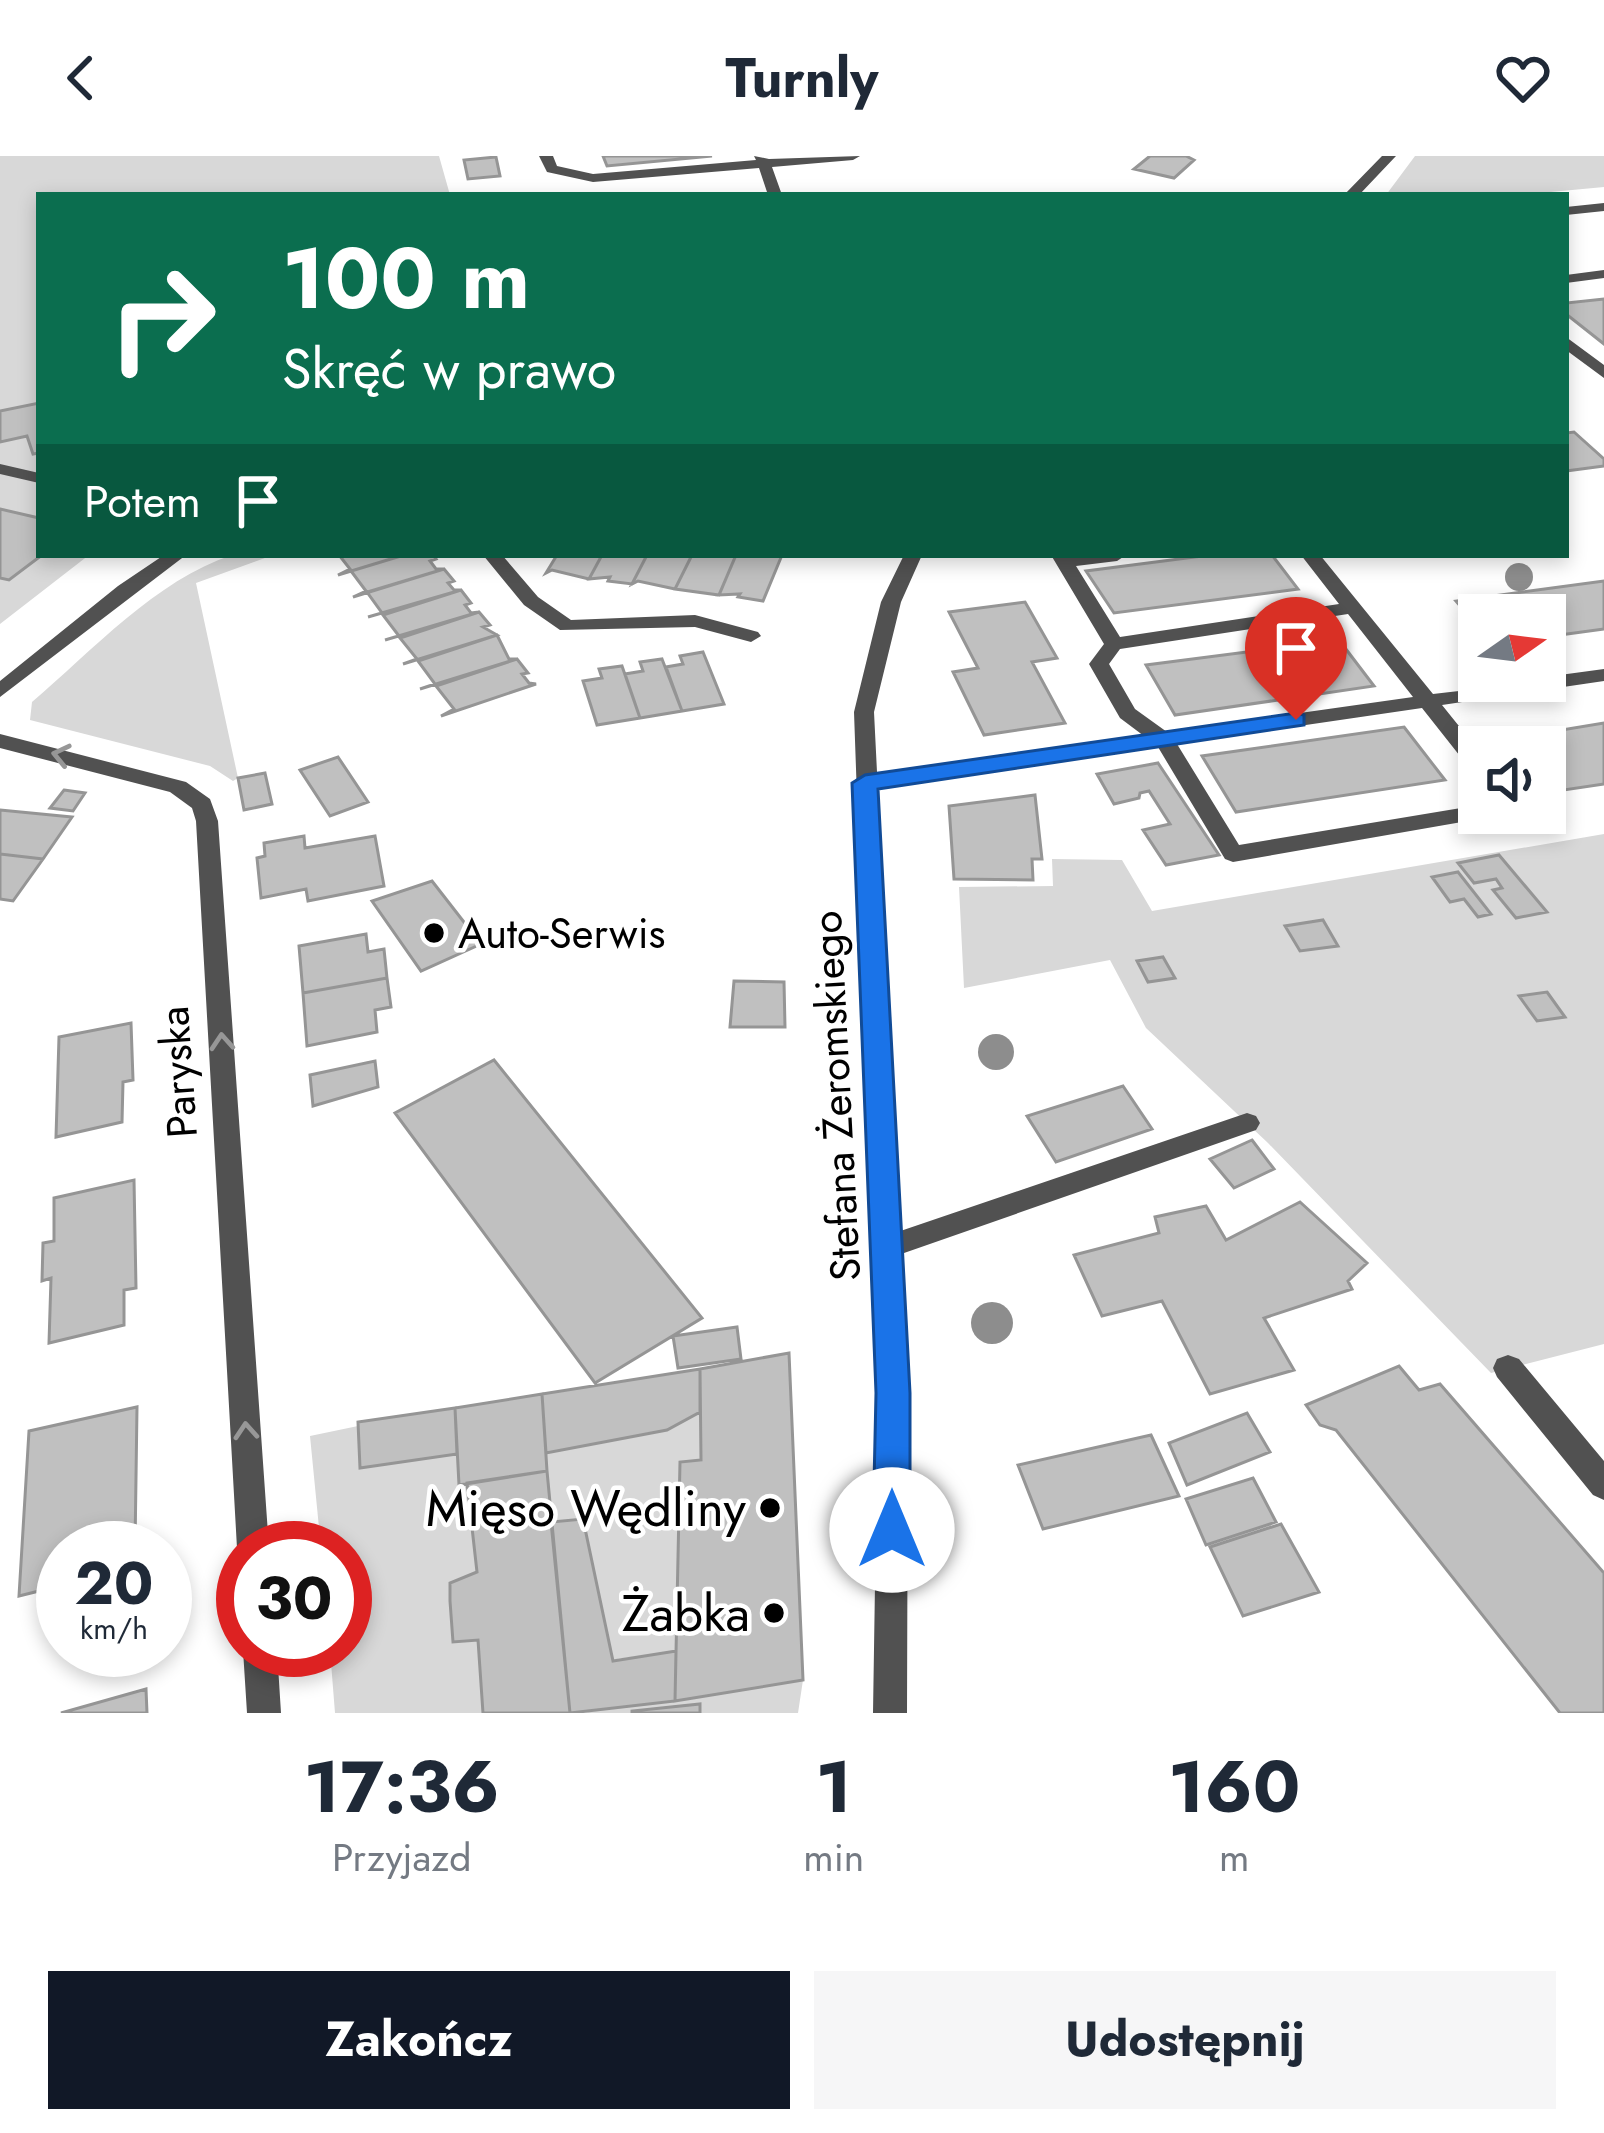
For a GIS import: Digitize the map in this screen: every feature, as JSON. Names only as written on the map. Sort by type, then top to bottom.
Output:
[{"type":"street","points":[[545,156],[552,169],[593,178],[763,160],[853,156]]},
{"type":"street","points":[[1354,192],[1389,156]]},
{"type":"street","points":[[763,160],[774,192]]},
{"type":"street","points":[[1569,211],[1604,207]]},
{"type":"street","points":[[1569,278],[1604,274]]},
{"type":"street","points":[[1569,344],[1604,373]]},
{"type":"street","points":[[0,469],[36,477]]},
{"type":"street","points":[[0,691],[125,590],[173,558]]},
{"type":"street","points":[[494,558],[531,601],[567,626],[694,621],[752,636]]},
{"type":"street","name":"Stefana Żeromskiego","points":[[890,1713],[893,1393],[864,712],[891,602],[912,558]]},
{"type":"street","points":[[1312,558],[1458,738]]},
{"type":"street","points":[[1062,559],[1114,644]]},
{"type":"street","points":[[1352,608],[1114,644],[1099,664],[1127,713],[1164,740],[1233,854],[1458,816]]},
{"type":"street","points":[[865,783],[1604,675]]},
{"type":"street","name":"Paryska","points":[[0,741],[178,787],[202,804],[207,821],[252,1521]]},
{"type":"street","points":[[884,1248],[1247,1124]]},
{"type":"street","points":[[1508,1369],[1604,1485]]},
{"type":"street","points":[[262,1677],[264,1713]]},
{"type":"shaded area","points":[[0,156],[439,156],[449,192],[36,192],[36,558],[85,558],[0,624]]},
{"type":"shaded area","points":[[1415,156],[1604,156],[1604,187],[1550,192],[1388,192]]},
{"type":"shaded area","points":[[224,558],[265,558],[196,583],[238,778],[233,781],[210,766],[30,720],[32,702],[151,599]]},
{"type":"shaded area","points":[[1604,834],[1604,1344],[1491,1373],[1268,1143],[1146,1028],[1110,960],[964,988],[959,887],[1053,886],[1052,859],[1122,860],[1152,911]]},
{"type":"shaded area","points":[[700,1412],[701,1460],[680,1463],[676,1651],[566,1666],[546,1453],[667,1430]]},
{"type":"shaded area","points":[[358,1426],[360,1468],[457,1454],[459,1484],[467,1483],[477,1572],[450,1583],[453,1641],[478,1640],[483,1713],[335,1713],[332,1677],[372,1677],[372,1521],[318,1521],[310,1436]]},
{"type":"shaded area","points":[[803,1680],[798,1713],[582,1713]]},
{"type":"building","points":[[603,156],[712,156],[607,166]]},
{"type":"building","points":[[1150,156],[1194,160],[1174,178],[1134,169]]},
{"type":"building","points":[[496,157],[500,176],[468,179],[464,160]]},
{"type":"building","points":[[1604,299],[1604,344],[1569,316],[1569,303]]},
{"type":"building","points":[[36,404],[36,454],[27,436],[0,442],[0,411]]},
{"type":"building","points":[[1569,433],[1604,459],[1604,466],[1569,471]]},
{"type":"building","points":[[0,509],[36,517],[38,558],[9,580],[0,578]]},
{"type":"building","points":[[341,558],[394,558],[338,575],[350,569]]},
{"type":"building","points":[[394,558],[435,558],[430,561],[436,569],[444,569],[353,597],[366,591],[351,571]]},
{"type":"building","points":[[555,558],[600,558],[589,579],[552,570],[546,573]]},
{"type":"building","points":[[600,558],[645,558],[632,584],[608,581],[610,577],[589,579]]},
{"type":"building","points":[[645,558],[690,558],[675,589],[638,581],[632,584]]},
{"type":"building","points":[[690,558],[735,558],[719,595],[675,589]]},
{"type":"building","points":[[735,558],[781,558],[763,601],[738,597],[740,594],[719,595]]},
{"type":"building","points":[[1187,558],[1274,558],[1298,589],[1114,613],[1086,571]]},
{"type":"building","points":[[444,569],[454,581],[448,583],[461,590],[382,613],[367,592]]},
{"type":"building","points":[[1604,581],[1604,629],[1566,634],[1566,594],[1508,594]]},
{"type":"building","points":[[461,590],[471,603],[465,605],[471,613],[479,612],[399,636],[383,615]]},
{"type":"building","points":[[1025,602],[1057,658],[1032,662],[1065,723],[984,735],[953,672],[978,668],[949,612]]},
{"type":"building","points":[[479,612],[490,625],[483,627],[497,635],[403,664],[417,659],[400,638]]},
{"type":"building","points":[[497,635],[509,659],[517,659],[420,689],[435,684],[418,661]]},
{"type":"building","points":[[1339,640],[1374,686],[1175,715],[1146,665]]},
{"type":"building","points":[[703,652],[724,704],[682,711],[666,667],[683,664],[680,656]]},
{"type":"building","points":[[517,659],[528,673],[522,674],[536,684],[441,716],[454,709],[436,686]]},
{"type":"building","points":[[662,659],[682,711],[640,718],[625,674],[643,671],[640,662]]},
{"type":"building","points":[[622,666],[640,718],[597,725],[583,681],[602,678],[599,669]]},
{"type":"building","points":[[1604,723],[1604,784],[1566,790],[1566,729]]},
{"type":"building","points":[[1404,727],[1445,780],[1236,812],[1202,756]]},
{"type":"building","points":[[338,757],[368,802],[330,816],[300,770]]},
{"type":"building","points":[[1158,763],[1219,855],[1166,865],[1143,830],[1170,824],[1149,791],[1114,804],[1097,774]]},
{"type":"building","points":[[265,773],[272,804],[244,810],[238,778]]},
{"type":"building","points":[[64,790],[85,793],[73,811],[50,808]]},
{"type":"building","points":[[1035,795],[1042,859],[1032,859],[1033,880],[954,879],[949,806]]},
{"type":"building","points":[[0,810],[72,817],[43,859],[0,854]]},
{"type":"building","points":[[304,836],[305,848],[375,836],[384,886],[308,901],[306,889],[261,898],[257,858],[265,856],[264,843]]},
{"type":"building","points":[[0,854],[43,859],[13,901],[0,899]]},
{"type":"building","points":[[1499,855],[1547,912],[1516,918],[1493,890],[1502,888],[1496,879],[1474,883],[1458,863]]},
{"type":"building","points":[[1458,872],[1491,914],[1478,917],[1464,899],[1450,902],[1432,877]]},
{"type":"building","name":"Auto-Serwis","points":[[432,881],[481,944],[421,971],[372,901]]},
{"type":"building","points":[[1323,920],[1338,946],[1300,951],[1285,926]]},
{"type":"building","points":[[366,934],[368,952],[384,949],[387,978],[303,993],[299,946]]},
{"type":"building","points":[[1163,957],[1175,978],[1148,982],[1137,961]]},
{"type":"building","points":[[387,978],[391,1007],[375,1010],[377,1032],[307,1046],[303,993]]},
{"type":"building","points":[[734,981],[784,982],[785,1027],[730,1027]]},
{"type":"building","points":[[1547,992],[1565,1017],[1537,1021],[1519,996]]},
{"type":"building","points":[[131,1023],[133,1080],[123,1082],[122,1122],[56,1137],[59,1037]]},
{"type":"building","points":[[494,1060],[702,1318],[595,1383],[395,1113]]},
{"type":"building","points":[[375,1061],[378,1087],[313,1106],[310,1075]]},
{"type":"building","points":[[1123,1086],[1152,1129],[1056,1162],[1027,1116]]},
{"type":"building","points":[[1252,1140],[1274,1169],[1234,1188],[1210,1159]]},
{"type":"building","points":[[134,1180],[136,1288],[124,1290],[124,1325],[49,1343],[51,1278],[42,1281],[43,1243],[54,1241],[54,1198]]},
{"type":"building","points":[[1300,1202],[1367,1263],[1348,1281],[1352,1289],[1264,1318],[1294,1370],[1210,1394],[1162,1301],[1102,1316],[1074,1255],[1159,1233],[1155,1217],[1206,1206],[1226,1240]]},
{"type":"building","points":[[737,1327],[741,1359],[678,1368],[673,1336]]},
{"type":"building","points":[[789,1353],[803,1680],[675,1701],[680,1462],[701,1460],[700,1369]]},
{"type":"building","points":[[1399,1366],[1419,1390],[1440,1384],[1604,1573],[1604,1713],[1560,1713],[1336,1430],[1320,1425],[1306,1405]]},
{"type":"building","points":[[700,1369],[700,1412],[667,1430],[546,1453],[542,1394]]},
{"type":"building","points":[[542,1394],[547,1471],[459,1485],[455,1408]]},
{"type":"building","points":[[137,1407],[135,1521],[36,1521],[36,1592],[19,1596],[29,1431]]},
{"type":"building","points":[[455,1408],[457,1454],[360,1468],[358,1422]]},
{"type":"building","points":[[1247,1413],[1270,1452],[1187,1485],[1169,1443]]},
{"type":"building","points":[[1151,1435],[1179,1496],[1043,1529],[1018,1465]]},
{"type":"building","points":[[547,1471],[570,1713],[483,1713],[478,1640],[453,1642],[450,1601],[450,1583],[477,1572],[467,1483]]},
{"type":"building","points":[[1253,1478],[1276,1522],[1206,1545],[1186,1499]]},
{"type":"building","points":[[583,1519],[613,1661],[676,1651],[675,1701],[570,1713],[551,1522]]},
{"type":"building","points":[[1281,1524],[1319,1592],[1243,1616],[1210,1547]]},
{"type":"building","points":[[146,1689],[147,1713],[61,1713]]},
{"type":"building","points":[[700,1704],[700,1713],[632,1713],[632,1711]]},
{"type":"place","name":"Auto-Serwis","points":[[434,933]]},
{"type":"place","name":"Mięso Wędliny","points":[[770,1508]]},
{"type":"place","name":"Żabka","points":[[774,1613]]},
{"type":"route","points":[[892,1530],[893,1393],[865,783],[1296,720]]}]
